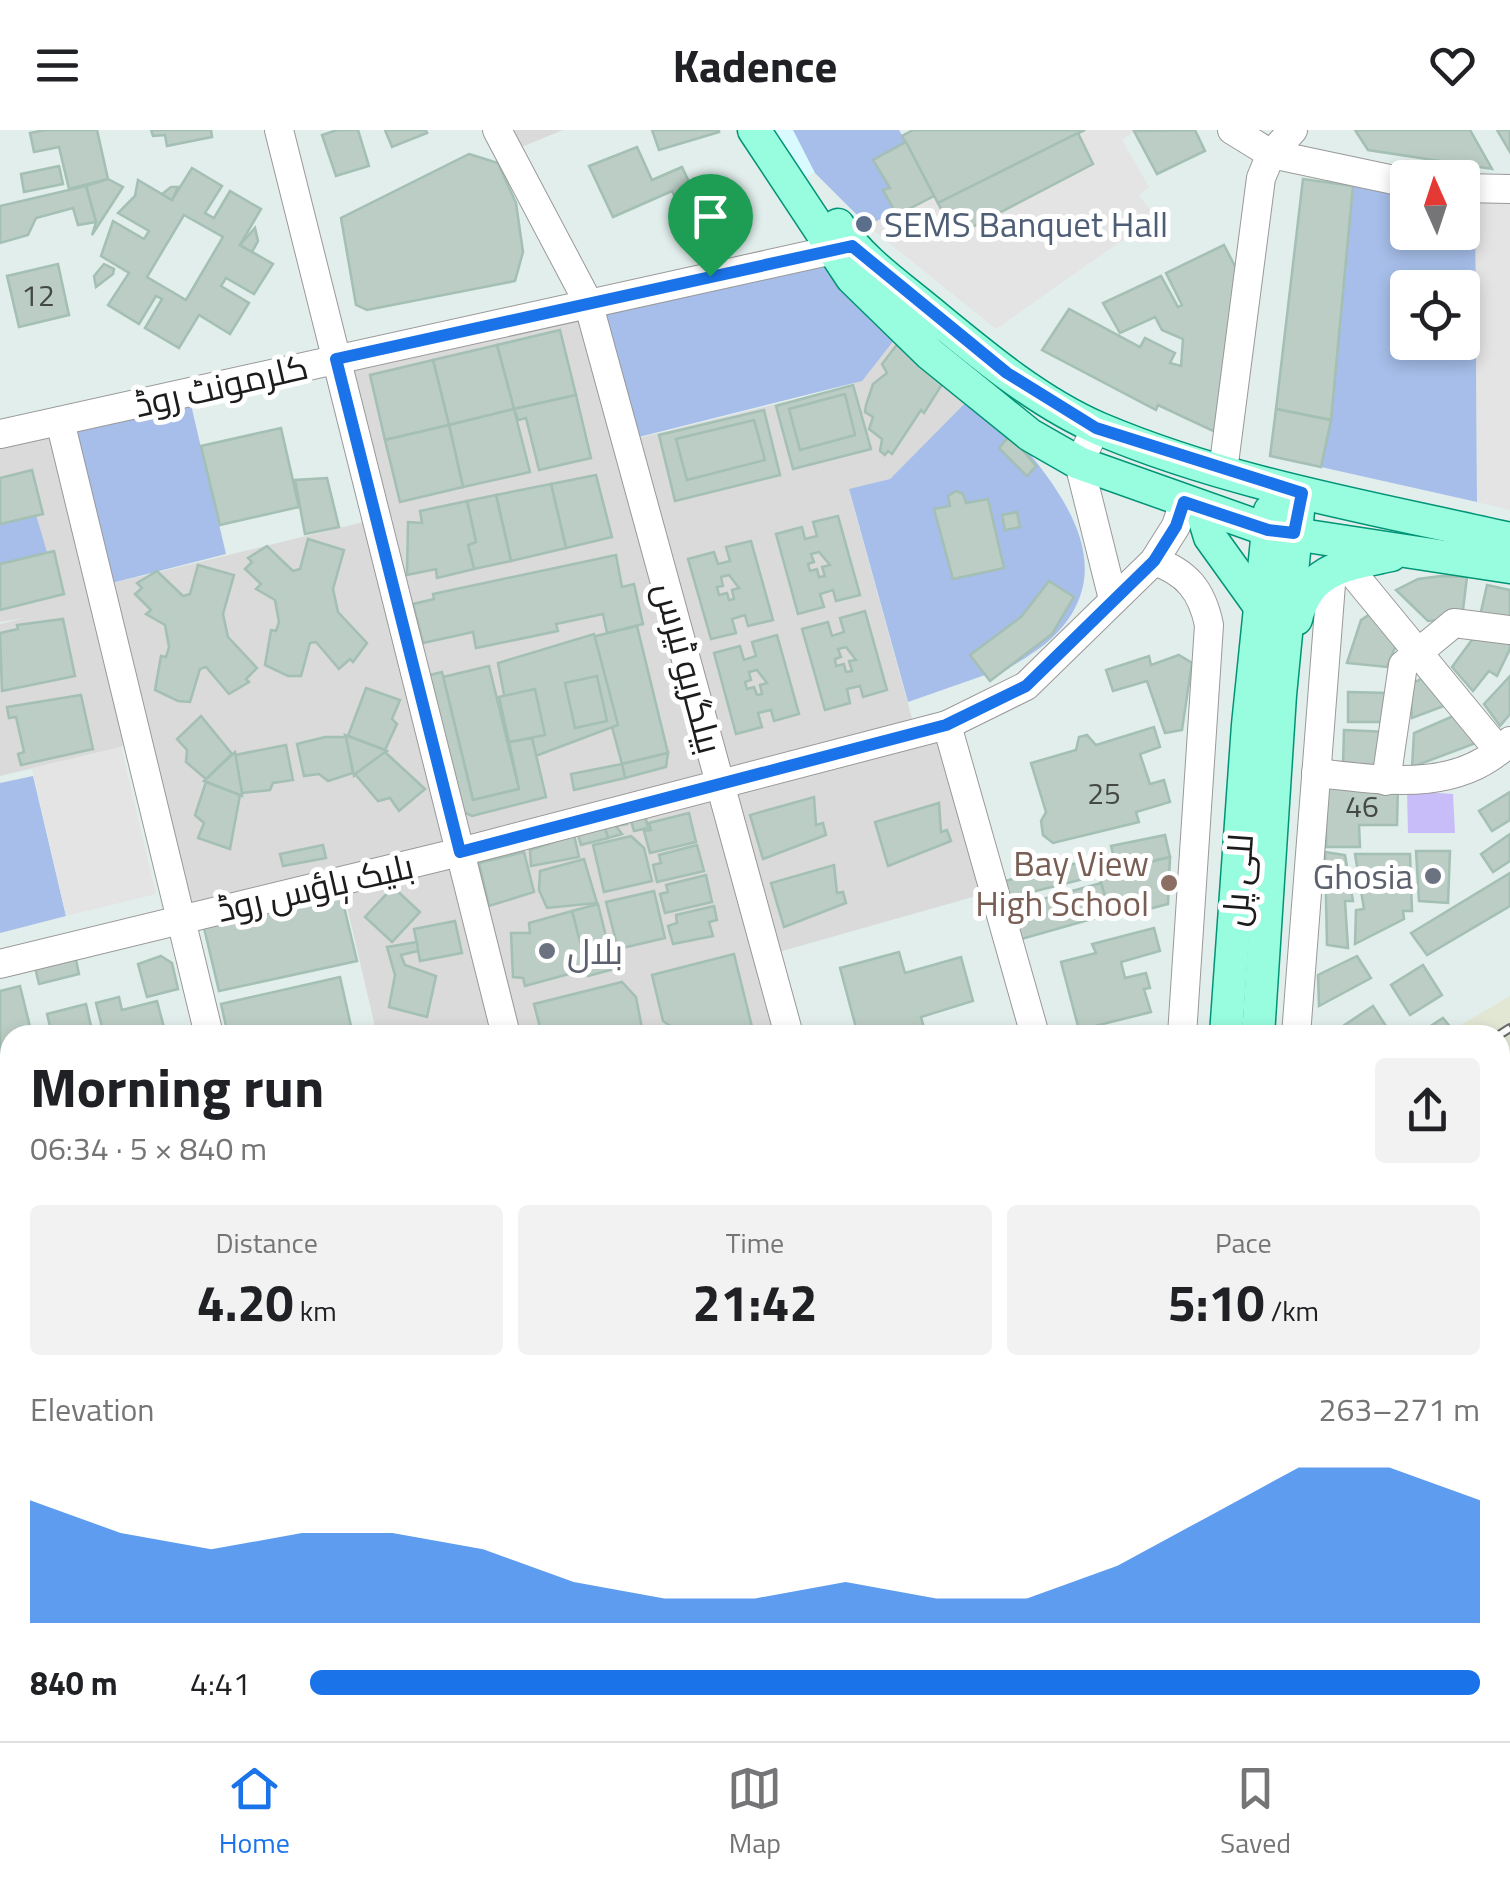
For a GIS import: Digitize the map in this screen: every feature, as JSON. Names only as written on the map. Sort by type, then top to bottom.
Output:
[{"type":"main road","points":[[754,130],[908,335],[1030,435],[1079,463],[1192,505],[1281,532],[1510,566]]},
{"type":"main road","points":[[774,130],[842,248],[1007,373],[1096,428],[1288,489],[1510,539]]},
{"type":"main road","points":[[1263,728],[1261,608],[1288,489]]},
{"type":"main road","points":[[1192,505],[1261,608]]},
{"type":"main road","points":[[1280,695],[1281,532]]},
{"type":"main road","points":[[1263,728],[1280,695],[1302,593],[1339,568],[1416,550]]},
{"type":"main road","name":"للی پل","points":[[1227,1025],[1263,728]]},
{"type":"main road","name":"للی پل","points":[[1258,1025],[1263,728]]},
{"type":"street","points":[[278,130],[503,1025]]},
{"type":"street","name":"بیلگریو ٹیرس","points":[[497,130],[588,302],[786,1025]]},
{"type":"street","points":[[1232,130],[1271,154],[1390,179]]},
{"type":"street","points":[[1224,470],[1255,210],[1271,154],[1294,130]]},
{"type":"street","points":[[1480,188],[1510,189]]},
{"type":"street","name":"کلرمونٹ روڈ","points":[[0,434],[842,248]]},
{"type":"street","points":[[60,420],[208,1025]]},
{"type":"street","points":[[1096,428],[1079,463],[1113,599]]},
{"type":"street","name":"بلیک ہاؤس روڈ","points":[[0,964],[722,786],[946,725],[1026,686],[1154,561],[1192,505]]},
{"type":"street","points":[[1154,561],[1190,581],[1204,604],[1208,624],[1183,1025]]},
{"type":"street","points":[[1316,773],[1386,781],[1446,778],[1505,746],[1339,568]]},
{"type":"street","points":[[1297,1025],[1316,773],[1339,568]]},
{"type":"street","points":[[1386,781],[1403,664],[1454,623],[1510,630]]},
{"type":"street","points":[[946,725],[1033,1025]]},
{"type":"street","points":[[0,1619],[0,1639]]},
{"type":"shaded area","points":[[497,130],[563,130],[509,152]]},
{"type":"shaded area","points":[[774,130],[898,130],[806,177]]},
{"type":"shaded area","points":[[793,130],[899,130],[906,142],[873,160],[890,188],[884,191],[897,215],[867,225],[815,173]]},
{"type":"shaded area","points":[[1137,130],[1122,140],[1149,187],[1139,195],[1155,217],[996,329],[867,225],[934,196],[956,236],[1092,165],[1078,133]]},
{"type":"shaded area","points":[[1353,186],[1390,191],[1390,250],[1476,250],[1476,270],[1390,270],[1390,360],[1477,360],[1477,502],[1321,467]]},
{"type":"shaded area","points":[[1510,187],[1510,510],[1477,502],[1480,270],[1476,270],[1475,250],[1480,250],[1480,189]]},
{"type":"shaded area","points":[[831,250],[902,330],[862,381],[627,440],[591,304]]},
{"type":"shaded area","points":[[586,305],[627,441],[853,385],[902,330],[977,391],[890,479],[849,490],[916,733],[947,725],[994,891],[768,955],[786,1025],[375,1025],[341,881],[181,918],[135,734],[121,747],[0,776],[0,624],[24,618],[0,622],[0,435],[60,421],[101,586],[376,519],[336,359]]},
{"type":"shaded area","points":[[977,391],[1023,445],[1066,507],[1080,539],[1085,572],[1077,604],[1040,648],[990,681],[985,675],[908,702],[849,489],[890,479]]},
{"type":"shaded area","points":[[188,392],[226,554],[100,586],[60,421]]},
{"type":"shaded area","points":[[36,515],[47,552],[0,564],[0,524]]},
{"type":"shaded area","points":[[121,747],[156,894],[66,916],[32,768]]},
{"type":"shaded area","points":[[33,776],[66,916],[0,933],[0,783]]},
{"type":"shaded area","points":[[1407,791],[1453,794],[1455,833],[1408,833]]},
{"type":"shaded area","points":[[1510,996],[1510,1025],[1461,1025]]},
{"type":"building","points":[[97,130],[108,179],[69,189],[59,147],[34,152],[30,133]]},
{"type":"building","points":[[151,130],[211,130],[212,137],[167,146],[165,135],[153,136]]},
{"type":"building","points":[[358,130],[369,166],[336,176],[322,135]]},
{"type":"building","points":[[385,130],[426,130],[427,133],[392,147]]},
{"type":"building","points":[[652,130],[719,130],[719,132],[659,150]]},
{"type":"building","points":[[913,130],[1085,130],[938,203],[902,136]]},
{"type":"building","points":[[1195,130],[1205,151],[1157,174],[1134,131]]},
{"type":"building","points":[[1355,130],[1470,130],[1492,169],[1480,167],[1480,160],[1433,160],[1368,150]]},
{"type":"building","points":[[1497,130],[1510,130],[1510,152]]},
{"type":"building","points":[[1078,133],[1093,164],[955,236],[938,203]]},
{"type":"building","points":[[906,142],[934,196],[897,215],[883,190],[890,188],[873,160]]},
{"type":"building","points":[[637,147],[652,180],[682,167],[712,231],[694,238],[672,191],[613,217],[589,166]]},
{"type":"building","points":[[469,154],[498,163],[516,203],[523,252],[515,281],[367,310],[356,305],[341,218]]},
{"type":"building","points":[[59,166],[63,184],[24,192],[21,174]]},
{"type":"building","points":[[192,168],[222,186],[205,213],[214,218],[230,191],[261,209],[240,245],[273,264],[254,294],[226,278],[221,286],[249,303],[230,334],[199,315],[179,348],[145,328],[162,299],[156,296],[139,324],[108,305],[129,273],[101,256],[113,221],[144,239],[149,231],[118,213],[135,196],[138,180],[172,200]],"holes":[[[184,215],[223,237],[186,300],[147,277]]]},
{"type":"building","points":[[108,179],[123,187],[92,235],[96,222],[86,186]]},
{"type":"building","points":[[1303,179],[1353,186],[1331,420],[1276,409]]},
{"type":"building","points":[[86,186],[96,222],[78,225],[73,208],[36,218],[28,235],[0,243],[0,206]]},
{"type":"building","points":[[178,187],[172,200],[162,194]]},
{"type":"building","points":[[255,228],[258,241],[252,252],[240,245]]},
{"type":"building","points":[[1224,245],[1240,276],[1225,412],[1213,431],[1158,405],[1156,410],[1042,350],[1069,309],[1140,347],[1145,338],[1175,353],[1170,363],[1181,366],[1183,339],[1162,330],[1155,317],[1120,333],[1103,303],[1161,276],[1178,307],[1182,305],[1166,273]]},
{"type":"building","points":[[58,264],[69,315],[19,327],[7,276]]},
{"type":"building","points":[[104,264],[114,269],[113,274],[96,287],[94,276]]},
{"type":"building","points":[[560,330],[576,395],[514,409],[497,345]]},
{"type":"building","points":[[899,342],[946,378],[892,454],[888,451],[885,455],[880,451],[882,439],[869,429],[873,417],[865,412],[873,384],[887,373],[882,364]]},
{"type":"building","points":[[497,345],[514,409],[449,425],[433,360]]},
{"type":"building","points":[[433,360],[449,425],[385,440],[370,375]]},
{"type":"building","points":[[853,385],[871,449],[793,469],[776,406]]},
{"type":"building","points":[[845,394],[855,435],[800,450],[789,409]]},
{"type":"building","points":[[576,395],[591,458],[539,470],[526,418],[518,420],[514,409]]},
{"type":"building","points":[[514,409],[530,472],[463,487],[449,425]]},
{"type":"building","points":[[1276,409],[1331,420],[1321,467],[1270,456]]},
{"type":"building","points":[[764,410],[780,475],[675,501],[659,435]]},
{"type":"building","points":[[754,420],[765,460],[687,480],[676,439]]},
{"type":"building","points":[[449,425],[463,487],[400,502],[385,440]]},
{"type":"building","points":[[281,428],[299,507],[220,525],[201,446]]},
{"type":"building","points":[[1010,435],[1036,466],[1027,476],[999,448]]},
{"type":"building","points":[[32,470],[43,514],[0,524],[0,478]]},
{"type":"building","points":[[596,475],[612,537],[566,548],[551,484]]},
{"type":"building","points":[[327,478],[339,527],[305,534],[295,480]]},
{"type":"building","points":[[551,484],[566,548],[511,561],[496,495]]},
{"type":"building","points":[[956,491],[963,494],[966,503],[988,499],[1004,568],[953,579],[934,509],[950,506],[948,496]]},
{"type":"building","points":[[496,495],[511,561],[474,569],[468,545],[476,542],[467,501]]},
{"type":"building","points":[[467,501],[476,542],[468,545],[474,569],[437,578],[436,569],[407,575],[408,522],[422,523],[420,511]]},
{"type":"building","points":[[1017,512],[1020,527],[1005,530],[1002,515]]},
{"type":"building","points":[[838,516],[860,595],[836,601],[833,590],[820,594],[824,607],[798,614],[776,534],[802,527],[805,539],[817,536],[813,522]],"holes":[[[819,552],[830,565],[822,567],[825,576],[819,577],[817,569],[810,571],[808,564],[814,562],[811,554]]]},
{"type":"building","points":[[308,539],[344,550],[333,589],[338,612],[367,643],[353,662],[350,659],[339,669],[316,642],[310,643],[301,676],[288,676],[265,665],[271,630],[276,631],[279,622],[275,600],[256,589],[261,584],[245,569],[252,562],[248,558],[267,546],[293,571],[300,569]]},
{"type":"building","points":[[751,541],[773,620],[748,626],[745,615],[732,619],[736,633],[711,639],[688,559],[714,552],[718,564],[730,561],[726,547]],"holes":[[[729,575],[739,588],[732,590],[734,599],[729,600],[727,593],[719,595],[717,587],[723,586],[721,577]]]},
{"type":"building","points":[[54,551],[64,594],[0,610],[0,564]]},
{"type":"building","points":[[616,555],[622,587],[634,584],[643,624],[607,633],[603,614],[556,624],[558,631],[476,648],[473,632],[423,643],[413,604],[434,599],[433,594]]},
{"type":"building","points":[[198,565],[234,575],[223,614],[228,637],[257,668],[246,679],[249,682],[229,694],[206,667],[200,669],[190,702],[178,701],[155,690],[161,656],[166,657],[169,647],[165,625],[146,614],[151,610],[135,594],[142,588],[137,583],[157,571],[183,596],[190,594]]},
{"type":"building","points":[[1467,577],[1462,618],[1428,621],[1396,590],[1418,579]]},
{"type":"building","points":[[1049,581],[1074,597],[1052,634],[990,681],[970,655],[1021,617]]},
{"type":"building","points":[[1487,585],[1510,590],[1510,621],[1480,616]]},
{"type":"building","points":[[865,611],[887,690],[863,697],[860,686],[847,689],[850,703],[825,710],[802,629],[828,622],[832,636],[844,632],[840,618]],"holes":[[[846,647],[856,660],[849,661],[852,671],[846,672],[844,664],[836,666],[835,659],[841,657],[838,649]]]},
{"type":"building","points":[[1370,614],[1399,638],[1387,667],[1347,663],[1361,620]]},
{"type":"building","points":[[63,619],[75,676],[2,691],[0,633],[18,629],[17,625]]},
{"type":"building","points":[[637,626],[668,753],[622,764],[588,638]]},
{"type":"building","points":[[1480,629],[1510,637],[1510,649],[1497,676],[1489,671],[1473,691],[1452,667]]},
{"type":"building","points":[[594,634],[618,725],[517,763],[498,663]]},
{"type":"building","points":[[777,635],[799,714],[774,721],[771,710],[758,713],[762,727],[736,734],[714,653],[740,646],[744,660],[756,656],[752,642]],"holes":[[[757,670],[767,683],[760,685],[762,694],[757,695],[754,687],[747,689],[745,682],[751,680],[749,672]]]},
{"type":"building","points":[[1179,655],[1192,663],[1182,730],[1165,733],[1147,681],[1113,691],[1106,670],[1149,656],[1151,665]]},
{"type":"building","points":[[489,666],[519,789],[473,800],[443,677]]},
{"type":"building","points":[[442,672],[473,800],[519,789],[509,742],[532,738],[546,797],[472,816],[459,810],[426,676]]},
{"type":"building","points":[[1430,675],[1452,703],[1412,718],[1410,684]]},
{"type":"building","points":[[597,676],[607,721],[575,728],[565,683]]},
{"type":"building","points":[[1510,676],[1510,714],[1500,726],[1484,704]]},
{"type":"building","points":[[366,688],[400,700],[392,719],[397,724],[385,750],[348,736]]},
{"type":"building","points":[[535,689],[545,735],[509,742],[499,697]]},
{"type":"building","points":[[1348,692],[1390,693],[1389,722],[1348,722]]},
{"type":"building","points":[[81,695],[93,749],[21,765],[18,754],[24,752],[16,717],[9,718],[7,707]]},
{"type":"building","points":[[1460,713],[1484,740],[1412,767],[1414,733]]},
{"type":"building","points":[[201,716],[232,754],[206,779],[186,762],[187,750],[177,739]]},
{"type":"building","points":[[1154,727],[1160,747],[1140,754],[1150,784],[1164,780],[1170,802],[1136,812],[1139,822],[1053,843],[1043,835],[1041,821],[1046,812],[1031,763],[1076,750],[1079,737],[1087,735],[1096,745]]},
{"type":"building","points":[[1344,730],[1388,732],[1386,767],[1343,765]]},
{"type":"building","points":[[345,735],[385,750],[387,751],[354,776]]},
{"type":"building","points":[[346,737],[353,773],[328,781],[319,774],[304,776],[297,744]]},
{"type":"building","points":[[286,745],[293,780],[273,783],[270,790],[242,793],[235,755]]},
{"type":"building","points":[[235,752],[242,793],[242,796],[204,781]]},
{"type":"building","points":[[385,752],[425,789],[399,811],[390,798],[378,801],[355,774]]},
{"type":"building","points":[[668,753],[666,767],[625,778],[622,764]]},
{"type":"building","points":[[622,764],[625,778],[574,790],[571,774]]},
{"type":"building","points":[[206,782],[240,795],[230,849],[198,838],[204,823],[195,815]]},
{"type":"building","points":[[1398,785],[1397,825],[1359,825],[1360,847],[1326,847],[1326,787]]},
{"type":"building","points":[[1510,792],[1510,820],[1492,831],[1479,811]]},
{"type":"building","points":[[814,797],[816,825],[823,823],[826,835],[763,859],[750,815]]},
{"type":"building","points":[[939,803],[941,832],[947,830],[951,841],[888,866],[875,822]]},
{"type":"building","points":[[644,810],[648,828],[634,831],[629,814]]},
{"type":"building","points":[[689,813],[696,842],[650,853],[644,831],[651,830],[649,823]]},
{"type":"building","points":[[625,815],[627,824],[616,826],[622,834],[608,838],[603,821]]},
{"type":"building","points":[[603,821],[608,838],[581,845],[576,828]]},
{"type":"building","points":[[1510,834],[1510,861],[1493,872],[1481,854]]},
{"type":"building","points":[[574,835],[579,857],[531,866],[530,850]]},
{"type":"building","points":[[1165,835],[1170,857],[1117,869],[1111,846]]},
{"type":"building","points":[[631,836],[644,848],[652,881],[604,892],[593,845]]},
{"type":"building","points":[[323,845],[326,858],[283,866],[280,854]]},
{"type":"building","points":[[697,845],[704,871],[657,882],[653,865],[661,863],[659,855]]},
{"type":"building","name":"Ghosia","points":[[1416,851],[1450,851],[1448,903],[1419,901]]},
{"type":"building","points":[[524,852],[534,892],[489,906],[479,863]]},
{"type":"building","points":[[1325,852],[1345,855],[1353,901],[1345,901],[1348,948],[1327,945]]},
{"type":"building","points":[[1355,854],[1410,854],[1412,911],[1403,911],[1404,919],[1355,944],[1356,910],[1364,909]]},
{"type":"building","points":[[1170,857],[1168,904],[1111,919],[1099,875]]},
{"type":"building","points":[[584,859],[597,903],[547,908],[539,890],[540,871]]},
{"type":"building","points":[[1095,859],[1099,875],[1004,899],[1000,883],[1064,861],[1065,866]]},
{"type":"building","points":[[834,865],[837,893],[843,892],[846,903],[784,927],[771,883]]},
{"type":"building","points":[[1510,873],[1510,906],[1427,955],[1411,933]]},
{"type":"building","points":[[706,875],[712,902],[665,913],[660,894],[668,892],[666,885]]},
{"type":"building","points":[[1101,883],[1110,914],[1018,940],[1010,908]]},
{"type":"building","points":[[393,887],[420,912],[392,942],[365,917]]},
{"type":"building","points":[[654,891],[665,938],[618,949],[606,902]]},
{"type":"building","points":[[341,894],[357,961],[219,991],[204,928]]},
{"type":"building","points":[[598,904],[614,969],[588,976],[572,911]]},
{"type":"building","points":[[714,906],[717,920],[709,922],[713,936],[673,944],[668,926],[677,923],[676,915]]},
{"type":"building","name":"بلال","points":[[572,911],[587,969],[525,986],[523,978],[513,977],[511,933],[530,933],[529,923]]},
{"type":"building","points":[[455,921],[462,953],[420,961],[414,929]]},
{"type":"building","points":[[1154,928],[1160,951],[1121,962],[1125,978],[1146,973],[1150,988],[1144,989],[1151,1012],[1099,1025],[1078,1025],[1061,962],[1096,953],[1092,944]]},
{"type":"building","points":[[417,942],[418,951],[401,955],[405,965],[436,976],[427,1017],[389,1007],[395,975],[387,947]]},
{"type":"building","points":[[899,952],[905,973],[961,957],[973,1001],[921,1017],[923,1025],[855,1025],[840,968]]},
{"type":"building","points":[[734,954],[752,1025],[669,1025],[663,1021],[652,975]]},
{"type":"building","points":[[75,955],[79,974],[39,984],[34,963]]},
{"type":"building","points":[[161,956],[172,963],[178,989],[147,997],[138,964]]},
{"type":"building","points":[[1357,956],[1371,978],[1319,1006],[1318,975]]},
{"type":"building","points":[[1423,965],[1442,995],[1410,1015],[1391,985]]},
{"type":"building","points":[[340,977],[351,1025],[226,1025],[221,1004]]},
{"type":"building","points":[[622,982],[636,997],[641,1025],[539,1025],[534,1004]]},
{"type":"building","points":[[20,986],[30,1025],[0,1025],[0,991]]},
{"type":"building","points":[[119,997],[122,1010],[157,1001],[163,1025],[102,1025],[96,1003]]},
{"type":"building","points":[[86,1004],[91,1025],[50,1025],[47,1014]]},
{"type":"building","points":[[1373,1006],[1385,1025],[1344,1025]]},
{"type":"place","name":"SEMS Banquet Hall","points":[[864,224]]},
{"type":"place","name":"Ghosia","points":[[1433,876]]},
{"type":"place","name":"Bay View High School","points":[[1169,883]]},
{"type":"place","name":"بلال","points":[[547,951]]},
{"type":"route","points":[[852,246],[1007,373],[1096,428],[1302,493],[1294,533],[1268,530],[1184,502],[1176,526],[1154,561],[1057,657],[1026,686],[946,725],[460,852],[336,359],[710,276],[852,246]]}]
